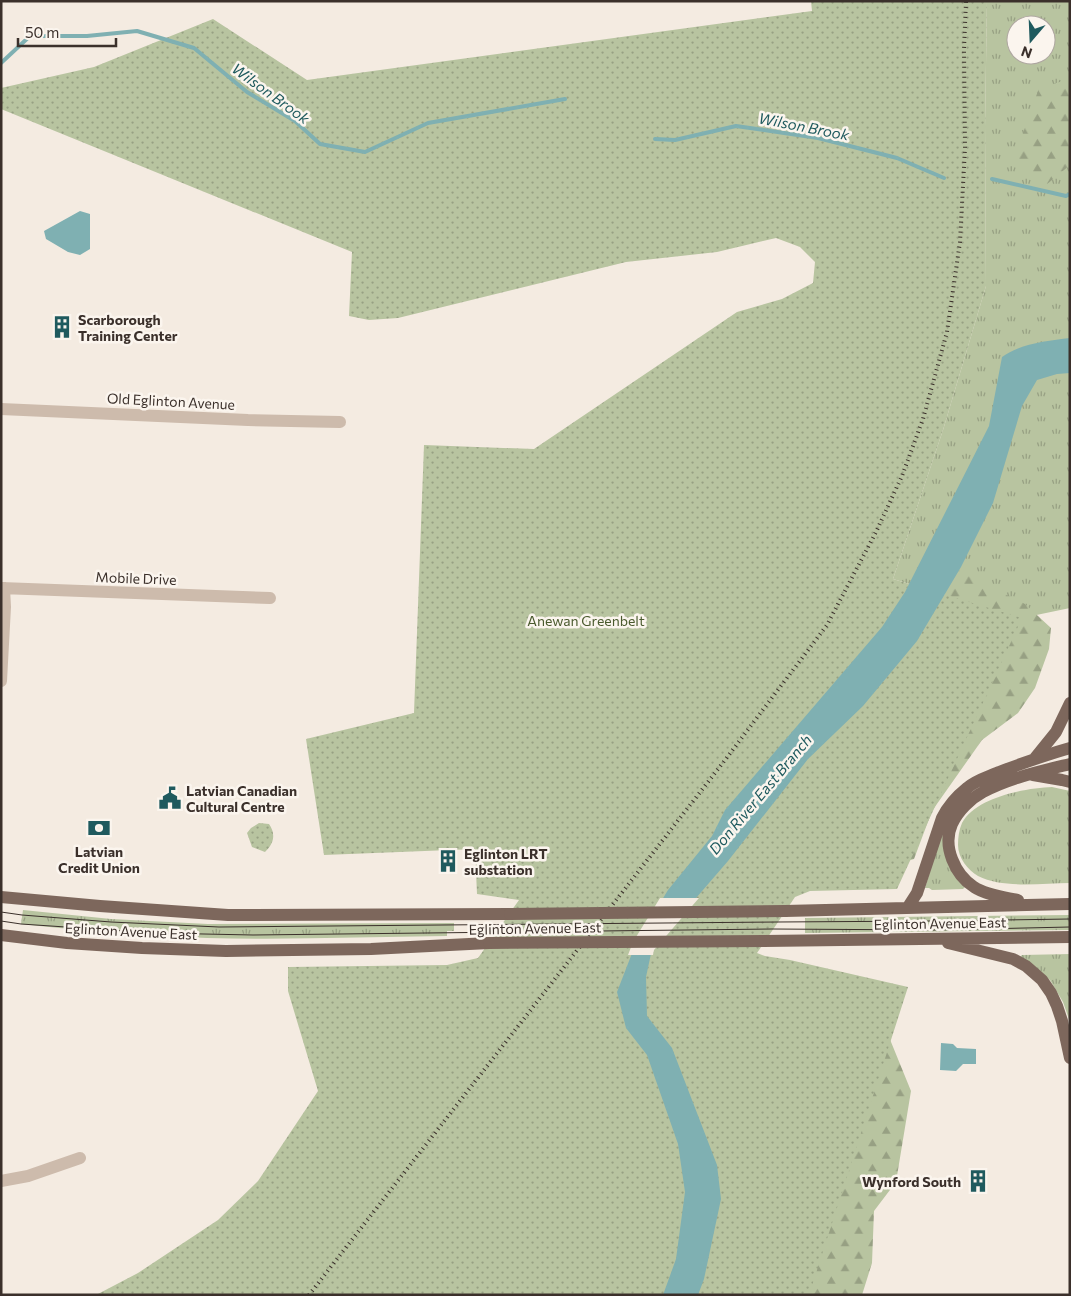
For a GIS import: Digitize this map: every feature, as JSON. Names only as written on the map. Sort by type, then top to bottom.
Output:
[{"type":"main road","points":[[1035,758],[1056,732],[1070,703]]},
{"type":"main road","points":[[908,907],[918,893],[942,818],[959,794],[979,780],[1035,758],[1070,748]]},
{"type":"main road","points":[[1033,904],[983,892],[960,875],[949,852],[950,826],[964,806],[988,790],[1028,774],[1070,764]]},
{"type":"main road","points":[[1028,774],[1070,782]]},
{"type":"main road","name":"Eglinton Avenue East","points":[[1,897],[228,915],[510,914],[1070,904]]},
{"type":"main road","name":"Eglinton Avenue East","points":[[1,935],[67,943],[226,951],[371,949],[489,943],[1070,937]]},
{"type":"main road","points":[[928,939],[1013,959],[1026,966],[1042,980],[1051,993],[1062,1021],[1070,1058]]},
{"type":"street","name":"Old Eglinton Avenue","points":[[1,409],[248,420],[340,422]]},
{"type":"street","name":"Mobile Drive","points":[[3,588],[270,598]]},
{"type":"street","points":[[1,681],[5,606],[3,588]]},
{"type":"street","points":[[1,1181],[28,1176],[80,1158]]},
{"type":"green space","name":"Anewan Greenbelt","points":[[811,1],[987,1],[985,126],[986,286],[943,430],[893,579],[1022,618],[897,889],[810,891],[795,897],[757,953],[908,987],[809,1295],[96,1295],[138,1273],[218,1220],[258,1181],[318,1091],[288,991],[288,967],[447,965],[478,958],[519,900],[477,894],[475,849],[324,855],[306,739],[414,713],[424,445],[534,449],[737,312],[782,299],[813,283],[815,262],[800,247],[776,238],[717,252],[626,262],[398,318],[369,320],[349,316],[352,252],[1,109],[1,88],[94,67],[213,19],[307,80],[812,11]]},
{"type":"green space","points":[[987,1],[1070,1],[1070,608],[1022,618],[893,579],[943,430],[986,286],[985,126]]},
{"type":"green space","points":[[1070,79],[1070,165],[1046,185],[1010,163],[1039,88]]},
{"type":"green space","points":[[961,567],[970,577],[1025,604],[1051,628],[1049,649],[1035,688],[1018,713],[982,740],[932,811],[914,859],[878,870],[917,641]]},
{"type":"green space","points":[[1052,787],[1070,791],[1070,883],[999,883],[978,876],[964,863],[958,850],[959,834],[962,823],[969,814],[990,800],[1002,796],[1029,789]]},
{"type":"green space","points":[[259,823],[269,824],[273,831],[272,842],[265,852],[252,847],[247,833]]},
{"type":"green space","points":[[941,835],[944,836],[965,887],[963,889],[932,890],[925,888]]},
{"type":"green space","points":[[23,910],[111,919],[208,924],[454,923],[454,931],[447,931],[447,936],[267,939],[184,937],[114,933],[21,924]]},
{"type":"green space","points":[[1070,915],[1070,930],[805,933],[805,918]]},
{"type":"green space","points":[[1070,954],[1069,1019],[1063,1002],[1050,980],[1020,957],[1022,955]]},
{"type":"green space","points":[[889,1037],[911,1091],[896,1182],[874,1211],[872,1263],[862,1295],[698,1295]]},
{"type":"water","points":[[80,211],[90,214],[90,249],[80,255],[68,252],[46,239],[44,231]]},
{"type":"water","name":"Don River East Branch","points":[[1070,338],[1070,373],[1057,374],[1037,380],[1022,406],[993,503],[961,567],[917,641],[863,706],[808,759],[728,861],[652,949],[646,977],[647,1016],[672,1048],[717,1165],[721,1199],[704,1279],[698,1295],[663,1295],[676,1259],[685,1192],[678,1144],[647,1055],[626,1028],[617,992],[636,943],[668,890],[712,836],[725,810],[882,627],[905,592],[989,426],[1002,357],[1026,346]]},
{"type":"water","points":[[941,1043],[953,1044],[957,1048],[976,1049],[976,1064],[963,1064],[956,1071],[940,1070]]},
{"type":"pier","points":[[660,898],[699,898],[654,950],[653,955],[628,955],[633,942]]},
{"type":"waterway","name":"Wilson Brook","points":[[1,63],[30,36],[87,36],[137,31],[194,48],[247,92],[295,121],[320,144],[365,152],[428,123],[565,99]]},
{"type":"waterway","name":"Wilson Brook","points":[[655,139],[675,140],[736,126],[818,138],[897,158],[944,178]]},
{"type":"waterway","name":"Wilson Brook","points":[[992,179],[1066,196],[1070,194]]},
{"type":"tram line","points":[[1,912],[111,922],[219,927],[1070,919]]},
{"type":"tram line","points":[[1,921],[155,933],[253,935],[772,929],[936,930],[1070,927]]},
{"type":"railway","points":[[309,1295],[722,764],[827,625],[876,532],[902,476],[923,419],[947,332],[960,242],[965,148],[964,49],[966,1]]},
{"type":"place","name":"Scarborough Training Center","points":[[62,327]]},
{"type":"place","name":"Latvian Canadian Cultural Centre","points":[[170,798]]},
{"type":"place","name":"Latvian Credit Union","points":[[99,828]]},
{"type":"place","name":"Eglinton LRT substation","points":[[448,861]]},
{"type":"place","name":"Wynford South","points":[[978,1181]]}]
